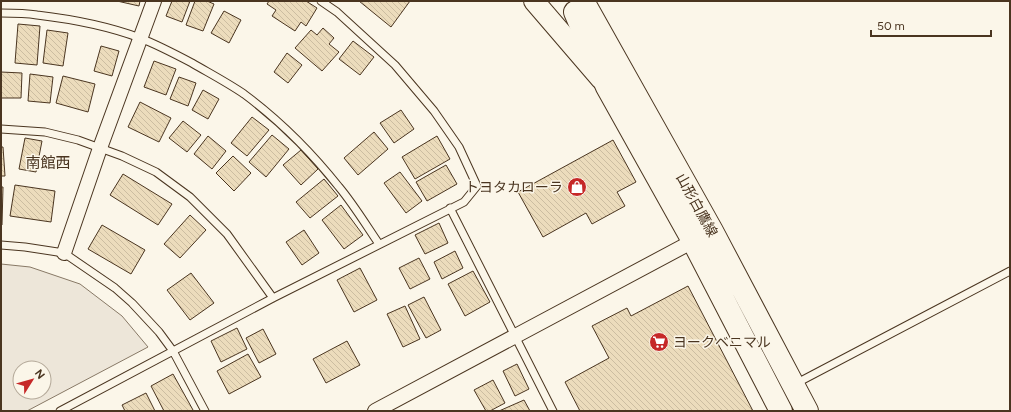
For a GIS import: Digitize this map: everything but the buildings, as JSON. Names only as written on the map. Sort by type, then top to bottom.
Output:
[{"type":"main road","name":"山形白鷹線","points":[[570,1],[607,87],[702,236],[794,385],[807,411]]},
{"type":"main road","name":"山形白鷹線","points":[[583,1],[702,236],[781,411]]},
{"type":"street","points":[[64,253],[100,148],[154,1]]},
{"type":"street","points":[[534,1],[607,87]]},
{"type":"street","points":[[375,411],[702,236]]},
{"type":"lane","points":[[60,411],[273,298],[464,202],[477,186],[459,147],[434,111],[395,65],[337,12],[321,1]]},
{"type":"lane","points":[[1,13],[36,14],[114,30],[140,38],[169,50],[210,73],[243,94],[277,122],[312,156],[340,187],[379,244]]},
{"type":"lane","points":[[1,128],[45,132],[78,140],[122,156],[156,172],[190,197],[227,234],[273,298]]},
{"type":"lane","points":[[450,208],[553,411]]},
{"type":"lane","points":[[1,245],[64,253],[115,288],[132,303],[158,332],[173,352],[205,411]]},
{"type":"lane","points":[[794,385],[1010,271]]},
{"type":"shaded area","points":[[1,264],[30,267],[80,284],[122,316],[148,347],[52,398],[52,360],[12,360],[12,400],[48,400],[27,411],[1,411]]},
{"type":"place","name":"トヨタカローラ","points":[[577,187]]},
{"type":"place","name":"ヨークベニマル","points":[[659,342]]},
{"type":"district","name":"南館西","points":[[48,163]]}]
